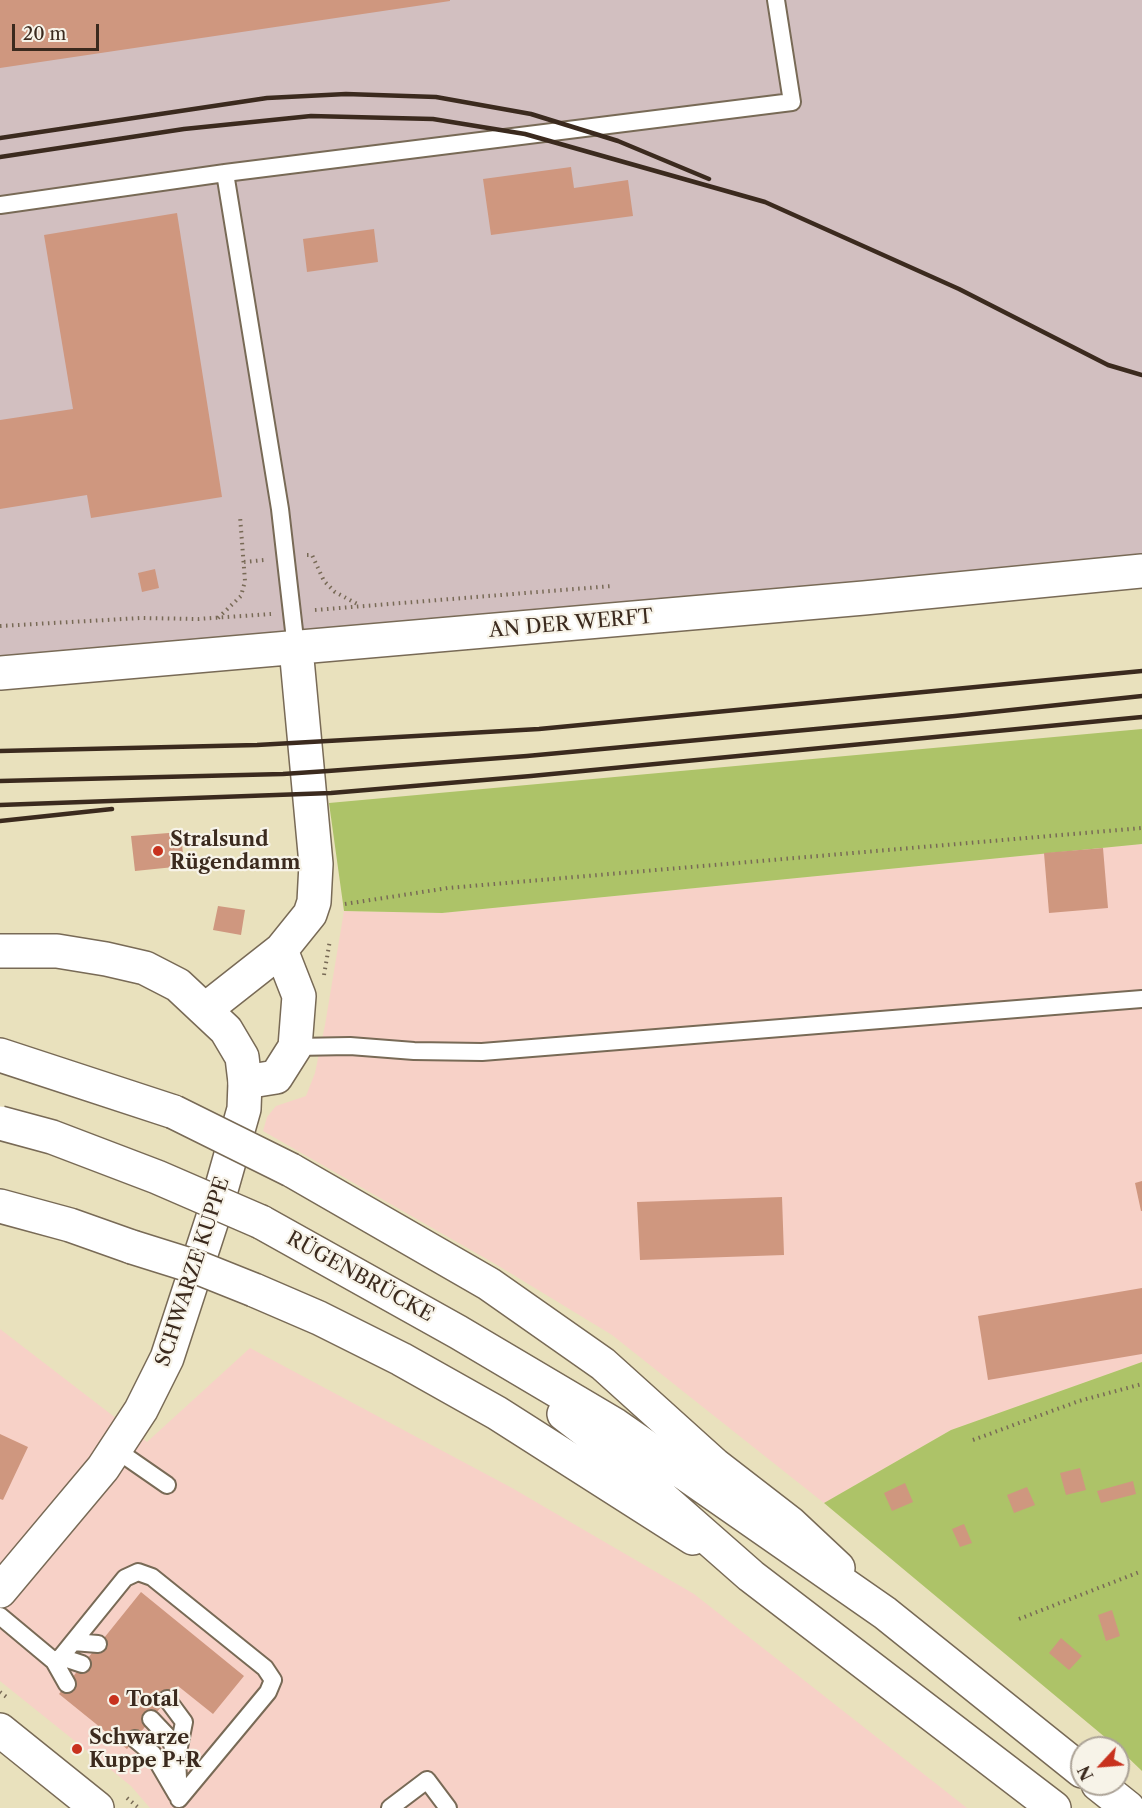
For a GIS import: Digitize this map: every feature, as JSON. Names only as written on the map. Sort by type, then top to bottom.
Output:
[{"type":"main road","name":"AN DER WERFT","points":[[0,673],[1142,572]]},
{"type":"main road","points":[[206,1009],[281,950],[310,914],[314,902],[316,864],[296,648]]},
{"type":"main road","points":[[245,1082],[276,1077],[295,1047],[299,996],[281,950]]},
{"type":"main road","name":"SCHWARZE KUPPE","points":[[0,951],[57,951],[106,959],[145,968],[178,985],[226,1030],[242,1057],[245,1082],[244,1109],[167,1358],[141,1410],[103,1468],[0,1591]]},
{"type":"main road","points":[[0,1055],[174,1113],[291,1170],[489,1284],[603,1364],[715,1465],[790,1522],[885,1613]]},
{"type":"main road","name":"RÜGENBRÜCKE","points":[[0,1123],[52,1137],[136,1169],[261,1222],[458,1332]]},
{"type":"main road","points":[[0,1206],[70,1225],[198,1268],[319,1318],[401,1359],[497,1413],[752,1576]]},
{"type":"main road","points":[[458,1332],[615,1425],[885,1613],[1070,1761]]},
{"type":"main road","points":[[458,1332],[586,1431],[752,1576],[1054,1808]]},
{"type":"main road","points":[[0,1730],[64,1779],[97,1808]]},
{"type":"main road","points":[[1113,1796],[1128,1808]]},
{"type":"lane","points":[[0,205],[225,173],[792,102],[776,0]]},
{"type":"lane","points":[[225,173],[280,510],[296,648]]},
{"type":"lane","points":[[295,1047],[350,1046],[414,1051],[483,1052],[1142,999]]},
{"type":"lane","points":[[115,1449],[167,1485]]},
{"type":"lane","points":[[58,1659],[125,1578],[138,1572],[152,1577],[265,1668],[273,1680],[268,1692],[181,1803]]},
{"type":"lane","points":[[0,1616],[58,1659],[82,1664]]},
{"type":"lane","points":[[73,1642],[98,1644]]},
{"type":"lane","points":[[58,1659],[67,1684]]},
{"type":"lane","points":[[167,1699],[184,1722],[177,1758]]},
{"type":"lane","points":[[151,1719],[170,1739],[177,1758],[181,1803]]},
{"type":"lane","points":[[135,1739],[153,1754],[181,1803]]},
{"type":"lane","points":[[390,1808],[427,1780],[448,1808]]},
{"type":"path","points":[[218,618],[241,596],[245,581],[240,516]]},
{"type":"path","points":[[0,626],[141,618],[218,618],[343,607]]},
{"type":"path","points":[[314,902],[342,904],[448,888],[1142,828]]},
{"type":"path","points":[[973,1440],[1079,1401],[1142,1384]]},
{"type":"path","points":[[1019,1619],[1142,1571]]},
{"type":"shaded area","points":[[0,0],[1142,0],[1142,571],[0,673]]},
{"type":"shaded area","points":[[1142,844],[1142,1362],[951,1430],[824,1503],[612,1335],[497,1265],[263,1131],[267,1117],[276,1106],[306,1096],[315,1073],[344,911],[442,913]]},
{"type":"shaded area","points":[[0,1329],[147,1442],[250,1348],[512,1488],[694,1594],[967,1808],[150,1808],[131,1786],[0,1681]]},
{"type":"green space","points":[[1142,729],[1142,844],[442,913],[344,911],[329,803]]},
{"type":"green space","points":[[1142,1362],[1142,1771],[1130,1760],[1130,1736],[1104,1736],[824,1503],[951,1430]]},
{"type":"building","points":[[0,0],[450,0],[450,1],[0,68]]},
{"type":"building","points":[[571,167],[574,188],[628,180],[633,216],[491,235],[483,179]]},
{"type":"building","points":[[177,213],[222,497],[91,518],[87,495],[0,509],[0,420],[73,409],[44,235]]},
{"type":"building","points":[[374,229],[378,262],[307,272],[303,239]]},
{"type":"building","points":[[155,569],[159,588],[142,592],[138,573]]},
{"type":"building","name":"Stralsund Rügendamm","points":[[181,832],[184,866],[135,871],[131,836]]},
{"type":"building","points":[[1103,848],[1108,908],[1049,913],[1044,853]]},
{"type":"building","points":[[218,906],[245,910],[241,935],[213,930]]},
{"type":"building","points":[[1142,1181],[1142,1211],[1141,1211],[1135,1183]]},
{"type":"building","points":[[782,1197],[784,1255],[640,1260],[637,1202]]},
{"type":"building","points":[[1142,1288],[1142,1354],[988,1380],[978,1316]]},
{"type":"building","points":[[0,1434],[28,1447],[3,1500],[0,1499]]},
{"type":"building","points":[[1080,1468],[1086,1490],[1066,1495],[1060,1473]]},
{"type":"building","points":[[1133,1481],[1136,1494],[1101,1503],[1097,1491]]},
{"type":"building","points":[[905,1483],[913,1502],[892,1511],[884,1493]]},
{"type":"building","points":[[1027,1487],[1035,1505],[1014,1513],[1007,1495]]},
{"type":"building","points":[[964,1524],[972,1543],[960,1547],[952,1529]]},
{"type":"building","points":[[141,1592],[244,1676],[213,1714],[178,1686],[127,1749],[59,1694]]},
{"type":"building","points":[[1112,1610],[1120,1636],[1106,1641],[1098,1615]]},
{"type":"building","points":[[1061,1638],[1082,1656],[1069,1670],[1049,1653]]},
{"type":"railway","points":[[0,138],[267,98],[346,94],[436,97],[531,114],[618,141],[709,179]]},
{"type":"railway","points":[[0,157],[184,129],[311,116],[433,119],[525,134],[765,202],[959,289],[1108,365],[1142,375]]},
{"type":"railway","points":[[0,751],[257,745],[539,729],[1142,671]]},
{"type":"railway","points":[[0,781],[328,771],[527,756],[1142,696]]},
{"type":"railway","points":[[0,805],[331,793],[1142,717]]},
{"type":"railway","points":[[0,821],[112,809]]},
{"type":"place","name":"Stralsund Rügendamm","points":[[158,851]]},
{"type":"place","name":"Total","points":[[114,1700]]},
{"type":"place","name":"Schwarze Kuppe P+R","points":[[77,1749]]}]
